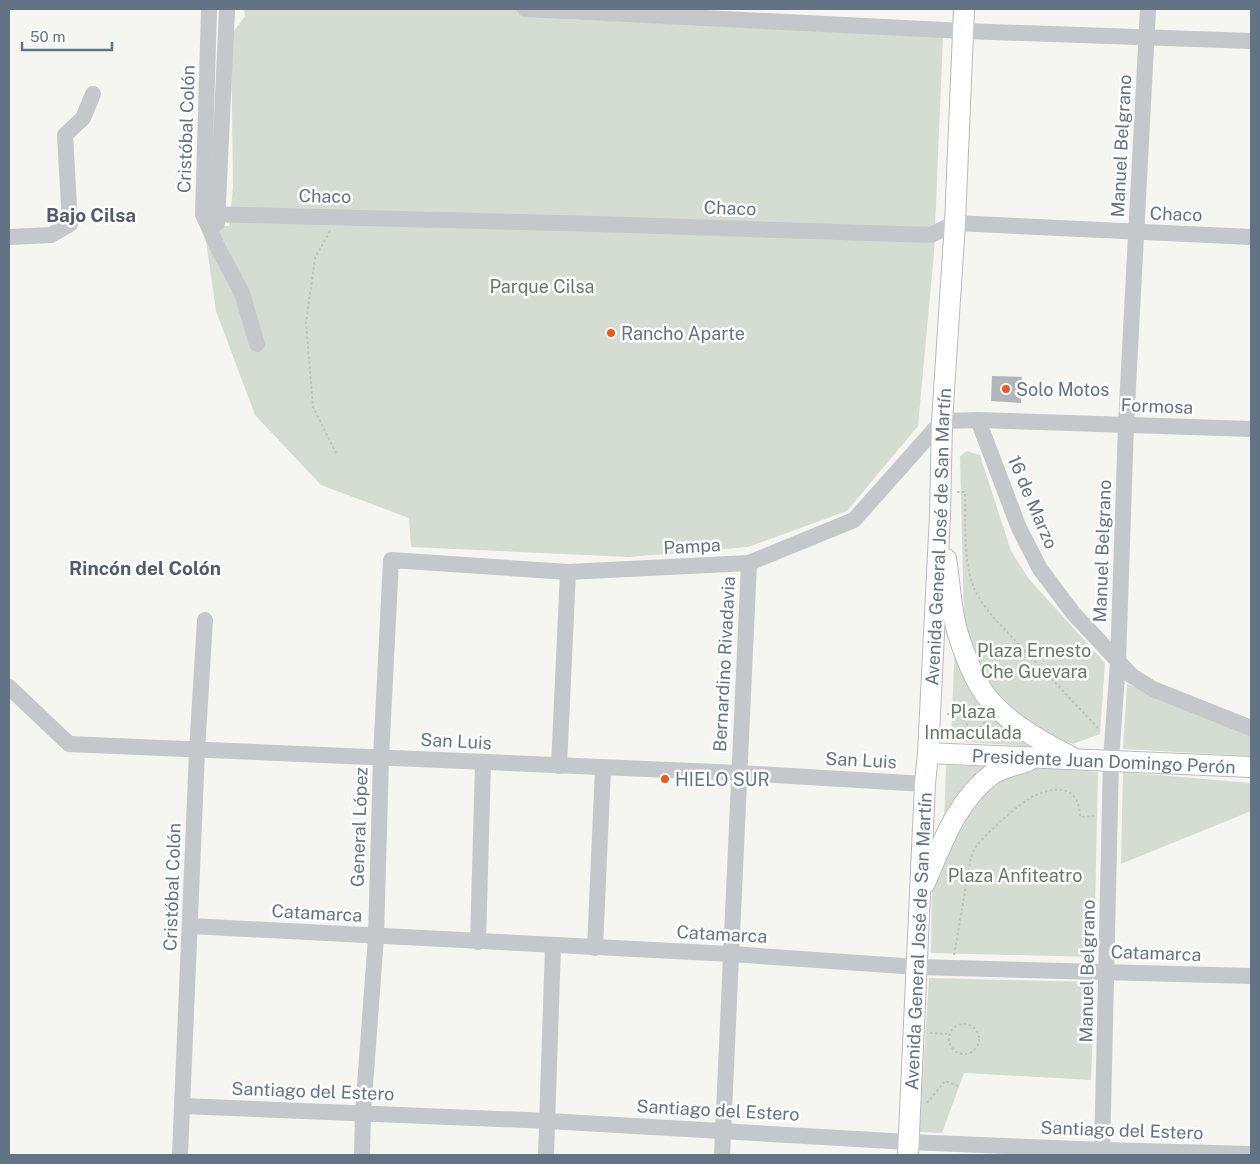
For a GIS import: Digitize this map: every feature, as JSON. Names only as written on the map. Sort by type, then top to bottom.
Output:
[{"type":"main road","name":"Avenida General José de San Martín","points":[[908,1148],[940,514],[942,422],[964,9]]},
{"type":"main road","points":[[940,514],[958,633],[982,691],[1006,717],[1036,738],[1076,759]]},
{"type":"main road","name":"Presidente Juan Domingo Perón","points":[[928,753],[1076,759],[1111,751],[1251,767]]},
{"type":"main road","points":[[920,897],[944,838],[962,803],[993,774],[1037,758]]},
{"type":"street","name":"Cristóbal Colón","points":[[210,213],[228,10],[218,14],[208,9],[210,213],[217,246],[242,293],[257,344]]},
{"type":"street","points":[[525,9],[585,10],[964,31],[1251,41]]},
{"type":"street","name":"Manuel Belgrano","points":[[1103,1153],[1111,751],[1118,662],[1126,425],[1148,9]]},
{"type":"street","points":[[9,237],[51,235],[70,224],[65,135],[83,118],[93,94]]},
{"type":"street","name":"Chaco","points":[[210,213],[931,235],[954,223],[1251,237]]},
{"type":"street","name":"Formosa","points":[[942,422],[978,420],[1251,429]]},
{"type":"street","name":"16 de Marzo","points":[[978,420],[1019,528],[1040,569],[1073,612],[1132,676],[1153,689],[1251,728]]},
{"type":"street","name":"Pampa","points":[[391,560],[568,572],[749,563],[854,520],[942,422]]},
{"type":"street","name":"General López","points":[[362,1155],[363,1113],[376,937],[381,758],[391,560]]},
{"type":"street","name":"Bernardino Rivadavia","points":[[722,1155],[749,563]]},
{"type":"street","points":[[559,766],[568,572]]},
{"type":"street","name":"Cristóbal Colón","points":[[180,1155],[197,751],[205,620]]},
{"type":"street","name":"San Luis","points":[[9,687],[69,744],[739,773],[925,784]]},
{"type":"street","points":[[478,942],[483,763]]},
{"type":"street","points":[[595,948],[603,768]]},
{"type":"street","name":"Catamarca","points":[[190,926],[731,954],[917,967],[1251,976]]},
{"type":"street","points":[[546,1155],[553,946]]},
{"type":"street","name":"Santiago del Estero","points":[[182,1106],[723,1130],[908,1148],[1103,1153],[1251,1154]]},
{"type":"path","points":[[336,453],[313,407],[306,323],[315,258],[338,216]]},
{"type":"path","points":[[940,491],[965,492],[968,563],[973,585],[982,603],[1111,751]]},
{"type":"path","points":[[977,707],[983,710],[985,720],[978,727],[972,727],[966,723],[964,715],[970,708],[977,707]]},
{"type":"path","points":[[930,713],[964,715]]},
{"type":"path","points":[[952,968],[971,857],[976,845],[987,834],[1032,796],[1053,790],[1066,790],[1073,794],[1080,807],[1080,817],[1110,815]]},
{"type":"path","points":[[965,1024],[974,1028],[979,1042],[970,1053],[960,1053],[950,1043],[950,1034],[956,1026],[965,1024]]},
{"type":"path","points":[[914,1033],[950,1034]]},
{"type":"path","points":[[927,1102],[945,1081],[960,1086]]},
{"type":"green space","name":"Parque Cilsa","points":[[244,9],[565,9],[564,19],[943,36],[934,253],[918,426],[847,511],[748,547],[629,557],[411,547],[409,518],[321,485],[255,415],[216,311],[204,227],[229,226],[233,187],[231,35],[245,16]]},
{"type":"green space","name":"Plaza Ernesto Che Guevara","points":[[967,451],[980,455],[1011,551],[1029,579],[1105,663],[1100,734],[1073,744],[1055,739],[1035,729],[994,695],[980,672],[964,622],[960,456]]},
{"type":"green space","name":"Plaza Inmaculada","points":[[955,642],[1040,747],[951,741]]},
{"type":"green space","points":[[1127,684],[1251,733],[1251,756],[1123,749]]},
{"type":"green space","points":[[946,765],[1000,767],[944,824]]},
{"type":"green space","name":"Plaza Anfiteatro","points":[[1044,768],[1098,772],[1094,957],[931,953],[932,870],[993,773]]},
{"type":"green space","points":[[1123,772],[1251,783],[1251,811],[1121,864]]},
{"type":"green space","points":[[929,978],[1095,982],[1091,1080],[964,1073],[942,1133],[919,1132]]},
{"type":"building","name":"Solo Motos","points":[[992,376],[1022,377],[1021,403],[991,401]]},
{"type":"place","name":"Rancho Aparte","points":[[611,333]]},
{"type":"place","name":"Solo Motos","points":[[1006,389]]},
{"type":"place","name":"HIELO SUR","points":[[665,779]]},
{"type":"district","name":"Bajo Cilsa","points":[[91,215]]},
{"type":"district","name":"Rincón del Colón","points":[[145,568]]}]
